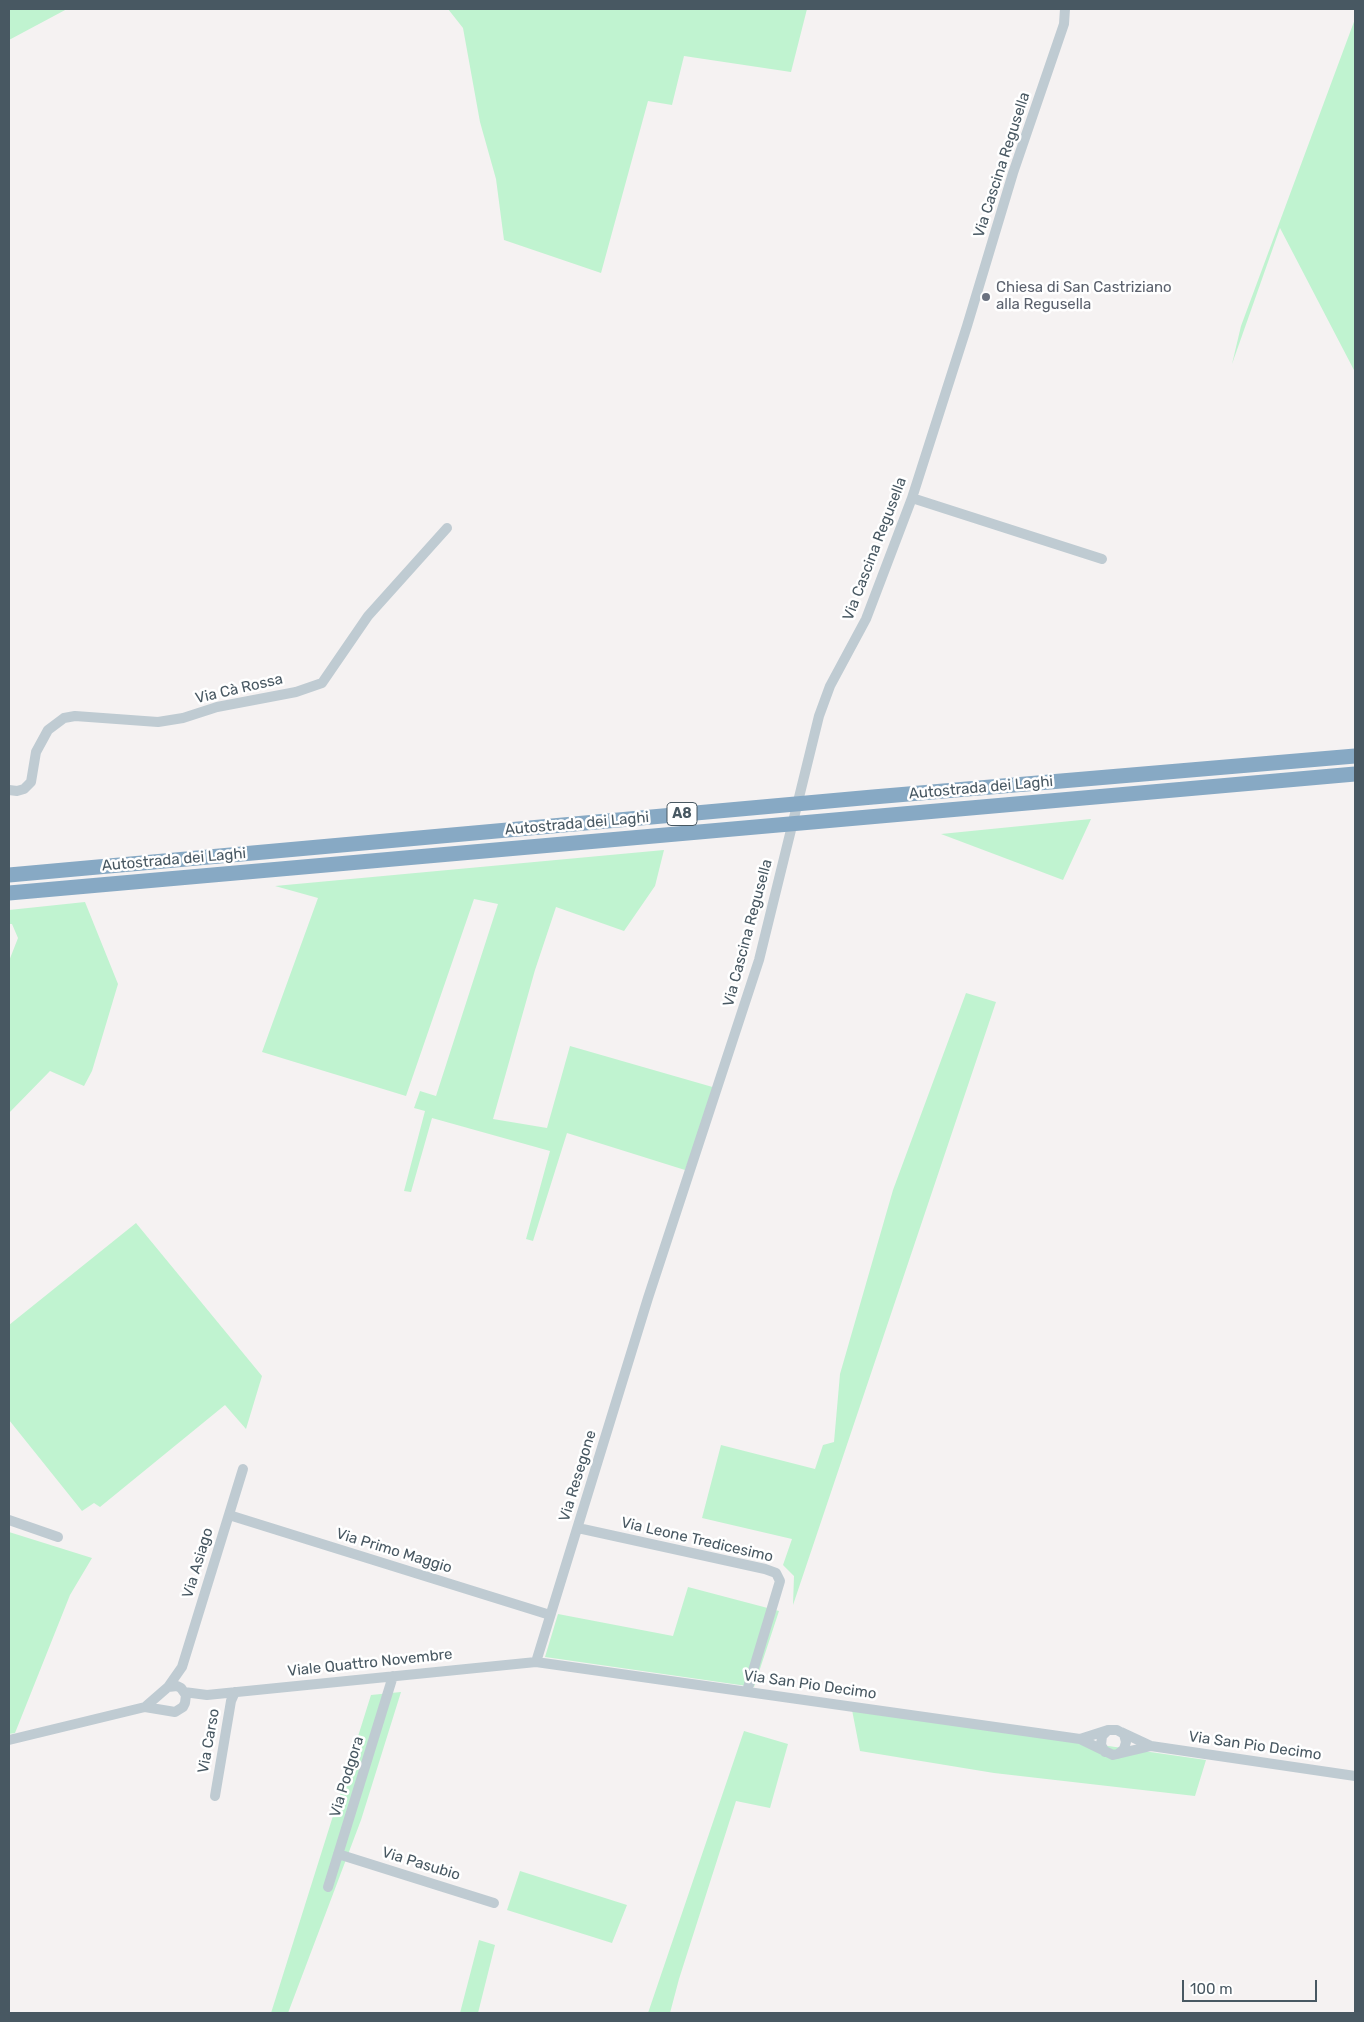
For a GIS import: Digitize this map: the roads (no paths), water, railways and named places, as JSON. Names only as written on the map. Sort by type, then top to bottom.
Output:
[{"type":"highway","name":"Autostrada dei Laghi","points":[[9,875],[873,797],[1355,756]]},
{"type":"highway","name":"Autostrada dei Laghi","points":[[9,893],[1355,774]]},
{"type":"street","name":"Via Cascina Regusella","points":[[648,1298],[759,960],[810,747],[830,686],[866,619],[912,498],[1013,173],[1064,24],[1065,9]]},
{"type":"street","points":[[912,498],[1102,559]]},
{"type":"street","name":"Via Cà Rossa","points":[[9,790],[24,789],[31,782],[36,752],[48,730],[64,718],[75,716],[158,722],[182,718],[217,707],[296,692],[322,683],[368,616],[447,528]]},
{"type":"street","name":"Via Resegone","points":[[536,1662],[648,1298]]},
{"type":"street","name":"Via Asiago","points":[[165,1690],[182,1667],[243,1469]]},
{"type":"street","name":"Via Primo Maggio","points":[[229,1515],[550,1614]]},
{"type":"street","points":[[9,1520],[58,1537]]},
{"type":"street","name":"Via Leone Tredicesimo","points":[[578,1528],[776,1573],[780,1581],[746,1690]]},
{"type":"street","name":"Via San Pio Decimo","points":[[536,1662],[1080,1738],[1114,1755],[1151,1746]]},
{"type":"street","name":"Viale Quattro Novembre","points":[[183,1690],[206,1694],[235,1692],[536,1662]]},
{"type":"street","name":"Via Asiago","points":[[182,1667],[183,1690]]},
{"type":"street","name":"Via Podgora","points":[[328,1887],[393,1676]]},
{"type":"street","points":[[9,1740],[145,1707],[170,1712],[180,1710],[186,1703],[183,1690],[177,1686],[165,1690],[145,1707]]},
{"type":"street","points":[[165,1690],[161,1702],[166,1710]]},
{"type":"street","name":"Via Carso","points":[[215,1796],[231,1701],[235,1692]]},
{"type":"street","name":"Viale Quattro Novembre","points":[[186,1703],[206,1694]]},
{"type":"street","name":"Via San Pio Decimo","points":[[1080,1738],[1112,1729],[1151,1746],[1355,1776]]},
{"type":"street","points":[[1105,1752],[1101,1745],[1101,1740],[1104,1733],[1108,1730]]},
{"type":"street","points":[[1118,1754],[1126,1746],[1126,1738],[1121,1732]]},
{"type":"street","name":"Via Pasubio","points":[[338,1854],[494,1902]]},
{"type":"place","name":"Chiesa di San Castriziano alla Regusella","points":[[986,297]]}]
